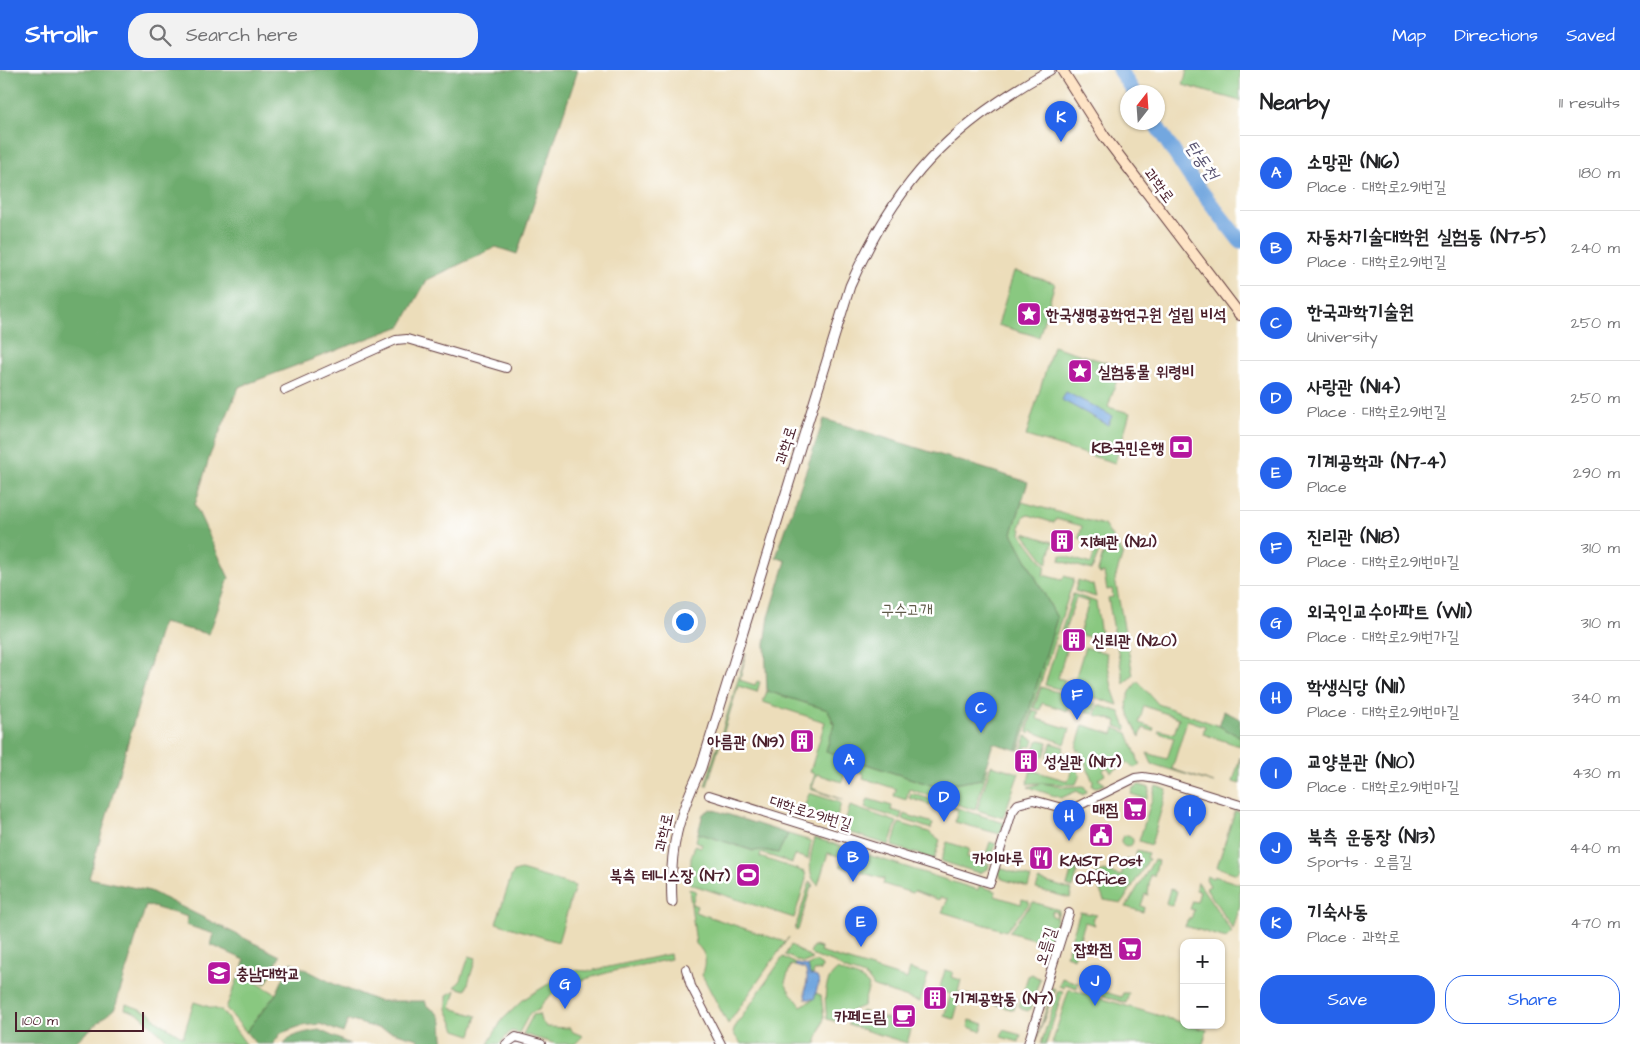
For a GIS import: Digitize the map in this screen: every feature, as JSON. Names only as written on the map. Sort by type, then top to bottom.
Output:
[{"type":"main road","name":"과학로","points":[[1062,70],[1104,136],[1240,315]]},
{"type":"street","name":"과학로","points":[[672,902],[670,874],[674,840],[685,802],[701,768],[850,286],[860,263],[882,221],[906,185],[951,136],[987,108],[1050,70]]},
{"type":"street","points":[[285,390],[396,340],[407,338],[506,368]]},
{"type":"street","name":"대학로291번길","points":[[709,795],[990,883],[1012,812],[1023,801],[1033,800],[1062,808],[1074,808],[1135,778],[1143,777],[1156,779],[1240,805]]},
{"type":"street","name":"오름길","points":[[1028,1044],[1069,913]]},
{"type":"street","points":[[686,968],[691,986],[721,1044]]},
{"type":"street","points":[[506,1044],[516,1036],[541,1044]]},
{"type":"green space","points":[[0,70],[578,70],[517,254],[496,247],[427,280],[401,326],[239,387],[210,455],[195,505],[229,578],[209,634],[162,623],[89,878],[150,891],[280,956],[266,984],[241,970],[245,960],[211,945],[214,934],[186,925],[188,917],[146,905],[115,1008],[73,1044],[0,1044]]},
{"type":"green space","points":[[1187,70],[1240,70],[1240,101],[1183,85]]},
{"type":"green space","points":[[1014,271],[1055,283],[1039,337],[998,325]]},
{"type":"green space","points":[[1053,346],[1121,367],[1108,407],[1130,413],[1115,463],[1026,436]]},
{"type":"green space","name":"구수고개","points":[[824,419],[1028,482],[1012,533],[1057,618],[1017,750],[993,743],[982,779],[937,787],[826,751],[834,724],[828,710],[767,691],[765,644],[769,617],[786,561],[776,557]]},
{"type":"green space","points":[[1022,502],[1104,525],[1123,553],[1115,579],[1133,675],[1124,684],[1108,598],[1113,597],[1112,589],[1107,590],[1104,573],[1100,574],[1098,571],[1105,547],[1079,538],[1082,526],[1056,519],[1054,523],[1029,515],[1024,516],[1020,528],[1022,529],[1021,534],[1046,567],[1043,575],[1062,580],[1064,576],[1074,579],[1019,750],[1017,750],[1057,618],[1012,533]]},
{"type":"green space","points":[[1024,534],[1053,542],[1047,564]]},
{"type":"green space","points":[[1096,548],[1100,549],[1092,570],[1060,561],[1061,555],[1091,564]]},
{"type":"green space","points":[[1078,580],[1093,585],[1096,597],[1075,591]]},
{"type":"green space","points":[[1073,594],[1096,602],[1102,641],[1079,634],[1089,602],[1076,598],[1064,633],[1061,632]]},
{"type":"green space","points":[[1057,645],[1067,648],[1058,678],[1065,680],[1062,690],[1045,685]]},
{"type":"green space","points":[[1085,647],[1106,653],[1112,688],[1118,705],[1075,691],[1064,691],[1067,681],[1074,683]]},
{"type":"green space","points":[[746,654],[740,680],[755,685],[757,681],[760,682],[757,692],[738,686],[707,786],[705,786]]},
{"type":"green space","points":[[1138,681],[1158,704],[1219,726],[1240,737],[1240,746],[1203,734],[1205,726],[1187,720],[1172,769],[1214,783],[1152,764],[1147,753],[1167,759],[1174,738],[1159,733],[1159,730],[1174,734],[1179,718],[1144,706],[1139,723],[1154,728],[1153,731],[1143,728],[1140,737],[1129,714],[1127,702],[1132,688]]},
{"type":"green space","points":[[1041,687],[1073,697],[1068,711],[1042,703],[1040,710],[1034,708]]},
{"type":"green space","points":[[767,691],[828,710],[834,724],[826,751],[937,787],[981,779],[985,768],[988,768],[975,810],[909,789],[906,800],[894,796],[896,789],[863,778],[864,774],[847,768],[842,782],[817,774],[812,788],[843,800],[810,789],[815,774],[810,772],[825,722],[763,702]]},
{"type":"green space","points":[[1075,697],[1096,704],[1093,714],[1084,711],[1087,703],[1075,699]]},
{"type":"green space","points":[[1098,705],[1120,712],[1127,730],[1116,726],[1117,721],[1095,715]]},
{"type":"green space","points":[[1033,710],[1039,712],[1037,719],[1070,729],[1065,744],[1031,731],[1030,734],[1027,732]]},
{"type":"green space","points":[[1224,711],[1240,719],[1240,737],[1219,726]]},
{"type":"green space","points":[[1083,725],[1113,734],[1115,728],[1128,733],[1140,765],[1134,768],[1127,763],[1111,772],[1107,767],[1103,770],[1105,775],[1098,779],[1105,784],[1097,787],[1092,786],[1093,782],[1080,750],[1077,751],[1076,748]]},
{"type":"green space","points":[[1026,736],[1034,740],[1032,747],[1026,746],[1023,756],[1020,755]]},
{"type":"green space","points":[[1037,741],[1048,742],[1044,757],[1033,754]]},
{"type":"green space","points":[[1051,743],[1064,747],[1062,753],[1072,756],[1076,765],[1074,766],[1080,775],[1076,784],[1027,784],[1031,770],[1068,781],[1073,766],[1047,758]]},
{"type":"green space","points":[[1240,757],[1240,784],[1233,782]]},
{"type":"green space","points":[[991,765],[1019,773],[1003,818],[977,810]]},
{"type":"green space","points":[[1042,783],[1064,787],[1084,786],[1087,792],[1083,795],[1077,791],[1061,798],[1028,787]]},
{"type":"green space","points":[[1139,785],[1150,788],[1147,799],[1131,794],[1133,788]]},
{"type":"green space","points":[[1156,786],[1167,790],[1151,845],[1139,841]]},
{"type":"green space","points":[[809,793],[841,803],[834,827],[816,822],[805,805]]},
{"type":"green space","points":[[911,793],[1004,823],[1000,834],[955,822],[958,810],[942,804],[941,808],[909,798]]},
{"type":"green space","points":[[868,799],[892,806],[891,810],[902,813],[900,819],[865,808]]},
{"type":"green space","points":[[850,806],[897,822],[889,845],[842,830]]},
{"type":"green space","points":[[711,809],[788,834],[778,853],[762,850],[754,851],[698,833],[703,814]]},
{"type":"green space","points":[[1235,811],[1240,812],[1240,869],[1237,874],[1217,867]]},
{"type":"green space","points":[[904,814],[933,823],[931,829],[902,819]]},
{"type":"green space","points":[[899,823],[929,832],[940,840],[934,859],[892,846]]},
{"type":"green space","name":"북측 테니스장 (N7)","points":[[698,833],[753,851],[762,850],[778,853],[788,834],[811,841],[808,859],[795,855],[792,863],[761,853],[760,857],[805,872],[806,879],[794,918],[690,884],[691,858],[695,845],[701,847],[702,844],[696,841]]},
{"type":"green space","points":[[1125,835],[1129,835],[1133,841],[1129,847],[1125,847],[1121,843],[1121,839]]},
{"type":"green space","points":[[815,838],[978,890],[979,886],[996,891],[995,896],[1021,904],[1022,899],[1029,901],[1029,904],[1006,931],[942,912],[948,899],[940,897],[939,900],[914,891],[912,893],[883,884],[884,879],[840,866],[842,857],[828,853],[818,885],[811,875],[810,869]]},
{"type":"green space","points":[[947,842],[969,849],[967,857],[989,864],[988,869],[979,873],[941,861]]},
{"type":"green space","points":[[990,842],[996,844],[990,862],[980,859],[981,853],[986,854]]},
{"type":"green space","points":[[1137,850],[1148,853],[1146,858],[1149,859],[1122,903],[1104,900],[1093,876],[1104,871],[1121,876],[1126,859],[1134,861]]},
{"type":"green space","points":[[1154,860],[1158,861],[1154,876],[1150,875],[1148,895],[1145,894],[1141,906],[1144,907],[1143,912],[1126,907]]},
{"type":"green space","points":[[1075,863],[1077,874],[1073,888],[1067,886]]},
{"type":"green space","points":[[1000,868],[1031,878],[1028,887],[1002,879],[999,873]]},
{"type":"green space","points":[[521,870],[575,886],[558,942],[496,923],[511,877],[514,872]]},
{"type":"green space","points":[[1207,876],[1213,878],[1214,876],[1240,884],[1240,906],[1233,929],[1206,888],[1210,886],[1206,879]]},
{"type":"green space","points":[[1039,880],[1072,890],[1070,898],[1036,889]]},
{"type":"green space","points":[[810,881],[813,886],[811,887],[798,930],[795,929]]},
{"type":"green space","points":[[1198,882],[1232,932],[1226,938],[1185,926],[1188,919],[1191,919],[1194,910],[1190,909],[1193,901],[1197,902],[1200,891],[1196,890]]},
{"type":"green space","points":[[689,889],[696,891],[692,904],[697,906],[695,912],[785,942],[789,937],[728,1024],[702,975],[705,958],[696,944]]},
{"type":"green space","points":[[1170,889],[1177,891],[1173,905],[1170,906],[1166,903]]},
{"type":"green space","points":[[1033,902],[1059,910],[1057,917],[1056,912],[1052,911],[1051,915],[1057,918],[1047,949],[1039,947],[1040,941],[1009,932]]},
{"type":"green space","points":[[1080,912],[1097,915],[1092,919],[1095,925],[1085,922],[1074,958],[1066,955]]},
{"type":"green space","points":[[791,945],[813,959],[803,963],[785,955]]},
{"type":"green space","points":[[813,946],[821,948],[820,952],[907,979],[910,969],[928,975],[920,1002],[874,987],[864,976],[815,957],[810,953]]},
{"type":"green space","points":[[670,954],[671,959],[597,976],[560,990],[546,999],[539,1010],[530,1013],[519,1033],[511,1031],[499,1044],[488,1044],[502,1020],[524,999],[571,970],[590,971]]},
{"type":"green space","points":[[469,956],[476,958],[466,990],[455,987],[461,980]]},
{"type":"green space","points":[[783,957],[796,964],[795,966],[791,965],[785,982],[801,1006],[814,999],[815,993],[821,995],[824,1018],[816,1044],[741,1044],[733,1033],[735,1027]]},
{"type":"green space","points":[[291,962],[334,984],[378,1001],[425,1001],[427,1006],[434,1010],[441,1018],[444,1044],[418,1044],[418,1039],[348,1020],[343,1033],[320,1024],[301,1026],[281,1033],[273,1044],[256,1044],[246,1032],[276,994]]},
{"type":"green space","points":[[818,962],[822,966],[821,970],[814,971],[813,975],[810,975],[808,966]]},
{"type":"green space","points":[[837,970],[866,982],[869,986],[863,1006],[853,1010],[840,1023],[827,1019],[826,1006],[827,986],[832,975]]},
{"type":"green space","points":[[945,970],[953,972],[951,977],[961,980],[958,992],[1003,1005],[1007,995],[1017,998],[1014,1010],[969,997],[967,1002],[959,1001],[954,1019],[944,1016],[951,994],[939,990]]},
{"type":"green space","points":[[240,973],[276,994],[246,1032],[226,1008]]},
{"type":"green space","points":[[1032,974],[1040,979],[1028,1011],[1021,1009],[1019,1006],[1028,976]]},
{"type":"green space","points":[[1062,978],[1078,983],[1077,988],[1065,984],[1064,988],[1059,986]]},
{"type":"green space","points":[[1050,987],[1055,989],[1035,1044],[1052,991]]},
{"type":"green space","points":[[1089,987],[1121,997],[1123,993],[1129,993],[1126,1003],[1087,991]]},
{"type":"green space","points":[[1069,989],[1180,1022],[1180,1029],[1207,1030],[1203,1044],[1052,1044]]},
{"type":"green space","points":[[456,990],[451,1008],[477,1016],[471,1035],[456,1030],[447,1009],[447,995]]},
{"type":"green space","points":[[1058,990],[1063,991],[1046,1044],[1041,1044]]},
{"type":"green space","points":[[194,1002],[222,1011],[246,1044],[172,1044],[139,1014],[125,1009],[126,1004],[151,1013],[156,1020],[183,1037]]},
{"type":"green space","points":[[862,1011],[899,1022],[898,1027],[911,1030],[907,1043],[848,1025],[852,1016]]},
{"type":"green space","points":[[539,1014],[541,1021],[547,1027],[570,1028],[573,1032],[583,1036],[575,1044],[556,1044],[523,1034],[533,1015]]},
{"type":"green space","points":[[970,1020],[984,1024],[981,1031],[968,1027]]},
{"type":"green space","points":[[319,1030],[350,1044],[284,1044],[295,1036]]},
{"type":"green space","points":[[1003,1030],[1021,1035],[1019,1042],[1001,1037]]},
{"type":"water","points":[[1066,392],[1112,416],[1108,425],[1062,400]]},
{"type":"water","points":[[796,964],[808,966],[810,975],[817,977],[819,982],[814,999],[806,999],[807,973],[805,969],[795,966]]},
{"type":"waterway","name":"탄동천","points":[[1119,70],[1129,85]]},
{"type":"waterway","name":"탄동천","points":[[1159,130],[1191,178],[1240,241]]},
{"type":"place","name":"기숙사동","points":[[1061,142]]},
{"type":"place","name":"한국생명공학연구원 설립 비석","points":[[1029,314]]},
{"type":"place","name":"실험동물 위령비","points":[[1080,371]]},
{"type":"place","name":"KB국민은행","points":[[1181,447]]},
{"type":"place","name":"지혜관 (N21)","points":[[1062,541]]},
{"type":"place","name":"신뢰관 (N20)","points":[[1074,640]]},
{"type":"place","name":"진리관 (N18)","points":[[1077,720]]},
{"type":"place","name":"한국과학기술원","points":[[981,733]]},
{"type":"place","name":"아름관 (N19)","points":[[802,741]]},
{"type":"place","name":"성실관 (N17)","points":[[1026,761]]},
{"type":"place","name":"소망관 (N16)","points":[[849,785]]},
{"type":"place","name":"매점","points":[[1135,809]]},
{"type":"place","name":"사랑관 (N14)","points":[[944,822]]},
{"type":"place","name":"KAIST Post Office","points":[[1101,835]]},
{"type":"place","name":"교양분관 (N10)","points":[[1190,836]]},
{"type":"place","name":"학생식당 (N11)","points":[[1069,841]]},
{"type":"place","name":"카이마루","points":[[1041,858]]},
{"type":"place","name":"북측 테니스장 (N7)","points":[[748,875]]},
{"type":"place","name":"자동차기술대학원 실험동 (N7-5)","points":[[853,882]]},
{"type":"place","name":"기계공학과 (N7-4)","points":[[861,947]]},
{"type":"place","name":"잡화점","points":[[1130,949]]},
{"type":"place","name":"충남대학교","points":[[219,973]]},
{"type":"place","name":"기계공학동 (N7)","points":[[935,998]]},
{"type":"place","name":"북측 운동장 (N13)","points":[[1095,1006]]},
{"type":"place","name":"외국인교수아파트 (W11)","points":[[565,1009]]},
{"type":"place","name":"카페드림","points":[[904,1016]]}]
